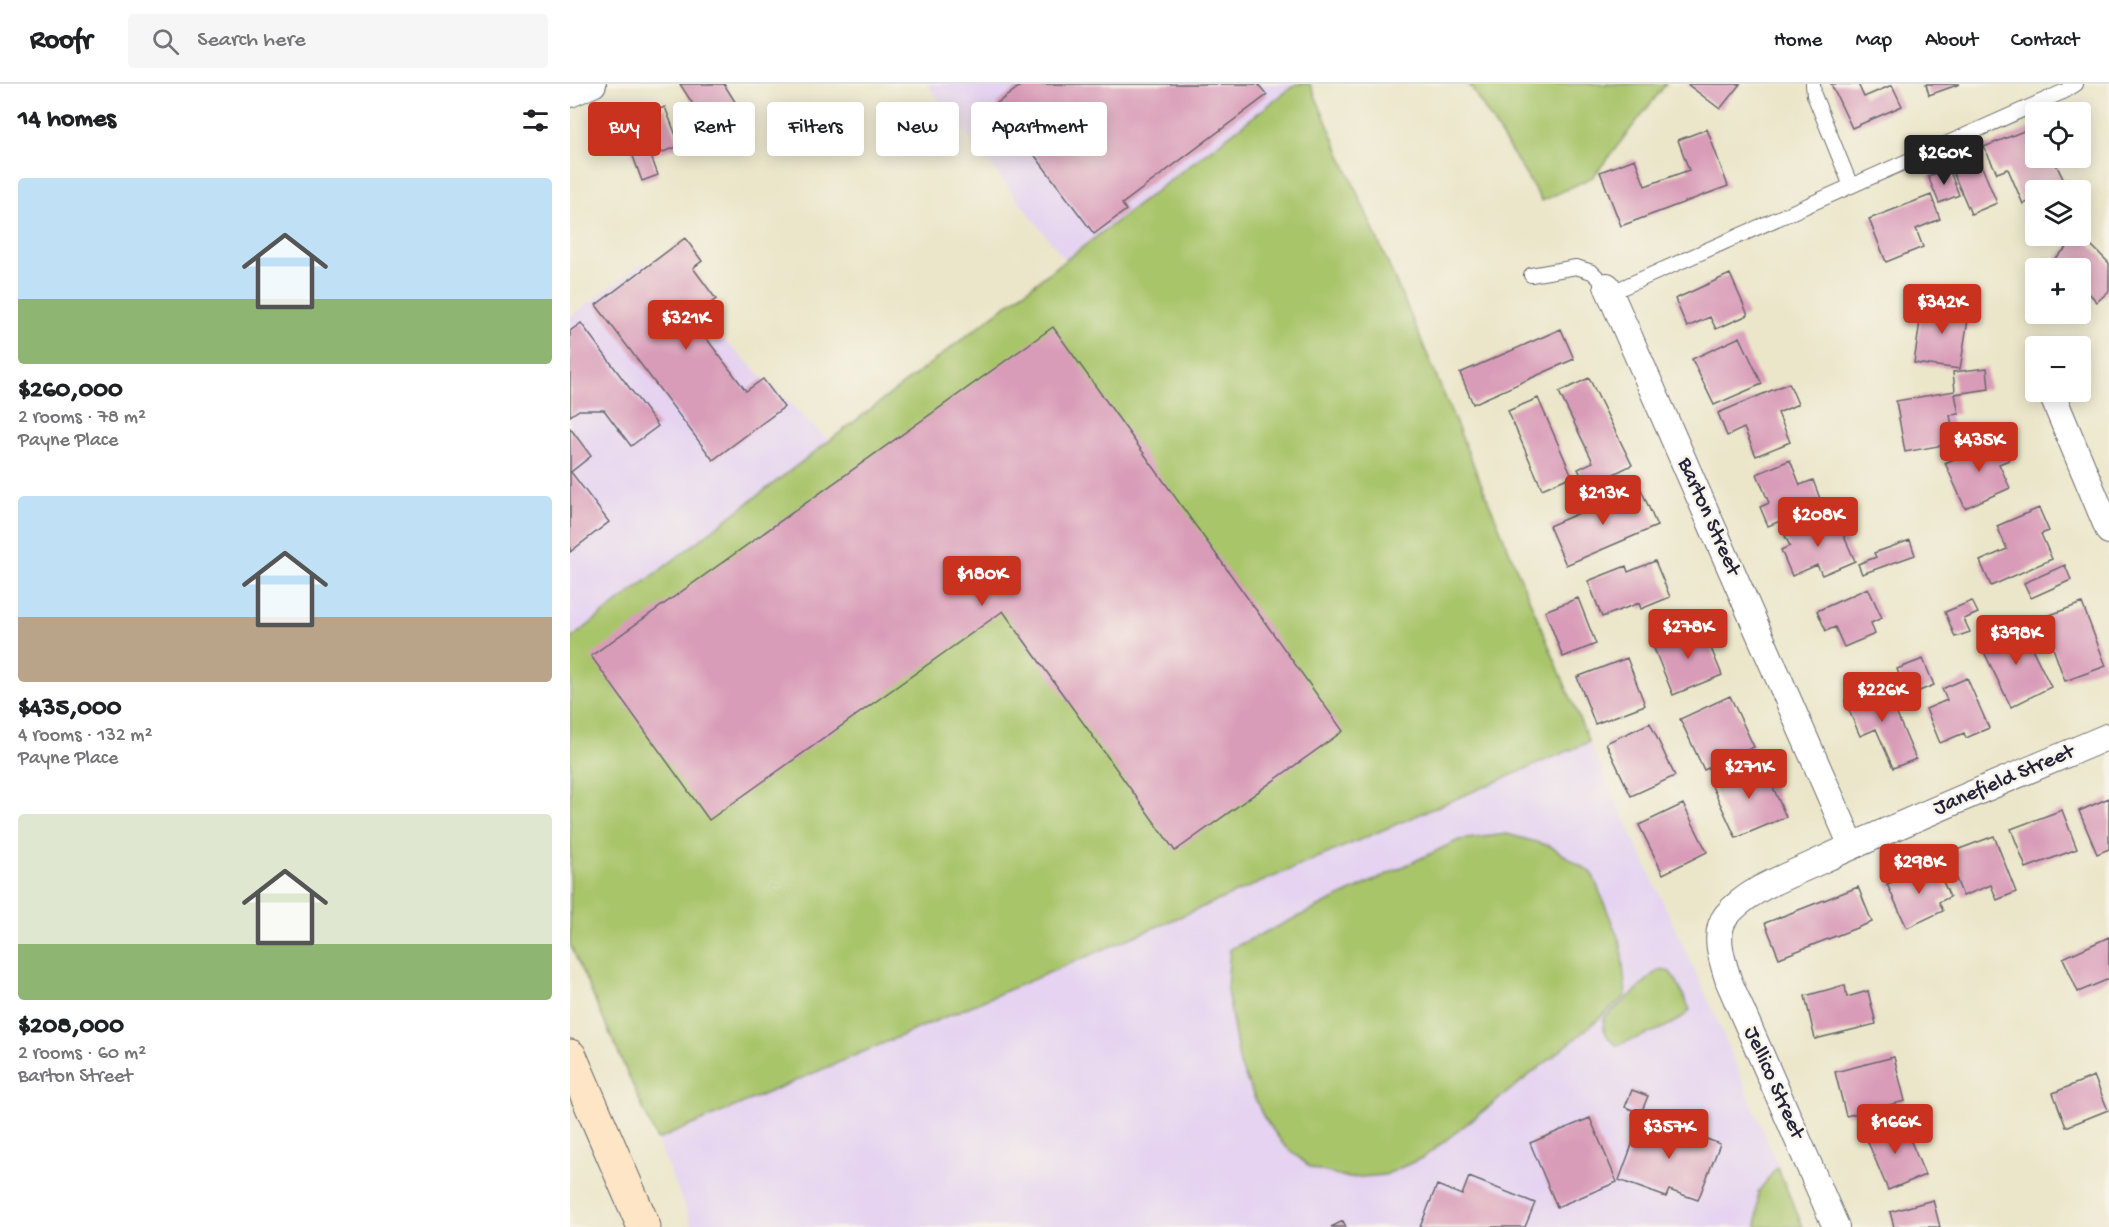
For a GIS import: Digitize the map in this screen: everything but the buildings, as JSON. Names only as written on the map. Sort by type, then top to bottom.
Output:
[{"type":"main road","points":[[570,1056],[644,1227]]},
{"type":"street","points":[[570,93],[593,84]]},
{"type":"street","name":"Barton Street","points":[[1609,290],[1852,846]]},
{"type":"street","points":[[2055,402],[2109,531]]},
{"type":"street","name":"Janefield Street","points":[[1720,935],[1725,917],[1757,891],[1852,846],[2109,736]]},
{"type":"street","name":"Jellico Street","points":[[1720,935],[1721,956],[1729,982],[1836,1227]]},
{"type":"lane","points":[[1813,84],[1814,95],[1851,186]]},
{"type":"lane","points":[[1531,275],[1576,267],[1592,272],[1609,290],[1851,186],[2065,91],[2076,84]]},
{"type":"shaded area","points":[[927,84],[1296,84],[1065,260],[983,156],[1107,156],[1107,102],[971,102],[971,140],[959,125],[959,102],[941,102]]},
{"type":"shaded area","points":[[643,262],[829,441],[570,639],[570,317]]},
{"type":"shaded area","points":[[1589,742],[1713,1010],[1803,1227],[693,1227],[657,1140]]},
{"type":"green space","points":[[1296,84],[1310,84],[1420,337],[1589,742],[657,1140],[570,944],[570,639]]},
{"type":"green space","points":[[1469,84],[1666,84],[1593,177],[1542,201]]},
{"type":"green space","points":[[1507,834],[1550,846],[1592,873],[1621,945],[1626,996],[1559,1052],[1424,1157],[1385,1175],[1349,1178],[1311,1168],[1283,1144],[1263,1116],[1240,1065],[1227,989],[1230,949],[1459,840]]},
{"type":"green space","points":[[1661,970],[1670,972],[1690,1010],[1676,1022],[1617,1045],[1606,1033],[1605,1017],[1653,974]]},
{"type":"green space","points":[[1777,1167],[1803,1227],[1757,1227],[1758,1192]]}]
